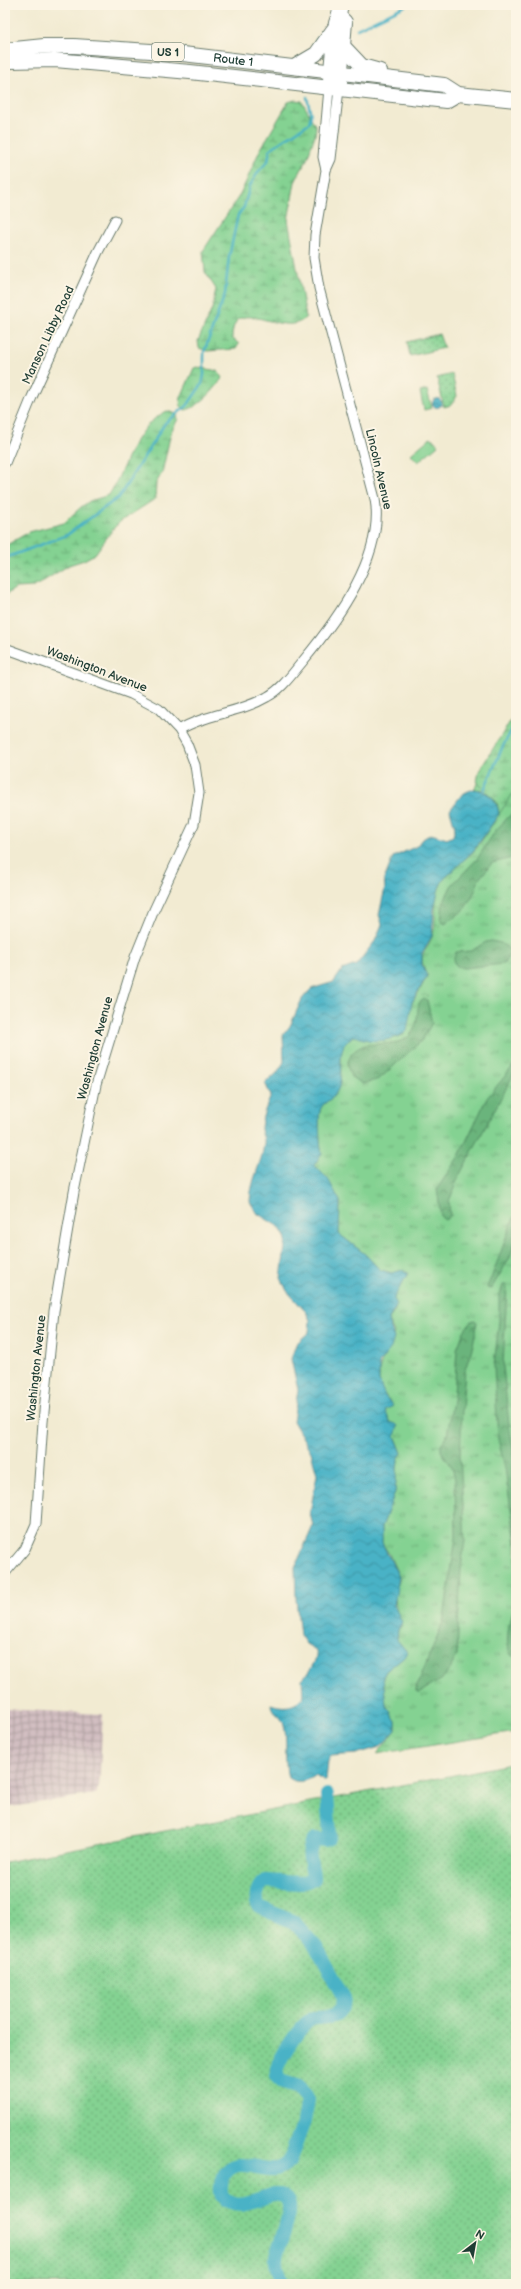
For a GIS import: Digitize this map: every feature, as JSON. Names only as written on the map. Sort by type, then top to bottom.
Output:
[{"type":"main road","points":[[336,72],[344,47],[345,22],[339,17]]},
{"type":"main road","points":[[293,67],[316,54],[339,17]]},
{"type":"main road","points":[[334,88],[339,17]]},
{"type":"main road","name":"Route 1","points":[[5,50],[44,46],[166,52],[444,85],[458,94],[516,100]]},
{"type":"main road","points":[[344,47],[360,64],[368,69],[425,77],[431,84]]},
{"type":"main road","name":"Route 1","points":[[5,59],[56,60],[190,72],[446,101],[458,94]]},
{"type":"street","name":"Lincoln Avenue","points":[[179,730],[190,724],[260,701],[282,685],[317,644],[337,616],[356,582],[372,545],[377,516],[374,494],[315,268],[315,236],[326,170],[323,157],[334,88]]},
{"type":"street","name":"Manson Libby Road","points":[[5,462],[32,397],[98,252],[115,220]]},
{"type":"street","name":"Washington Avenue","points":[[5,648],[141,698],[159,709],[179,730],[190,752],[196,772],[199,793],[197,812],[191,832],[154,910],[136,956],[96,1085],[74,1192],[57,1288],[47,1373],[36,1524],[24,1549],[5,1573]]},
{"type":"shaded area","points":[[5,1709],[103,1714],[99,1787],[95,1794],[5,1808]]},
{"type":"green space","points":[[295,100],[302,101],[316,127],[315,135],[307,159],[295,182],[288,220],[306,317],[297,323],[286,324],[250,317],[241,318],[235,324],[232,338],[239,344],[236,349],[207,351],[199,348],[198,341],[212,309],[216,289],[205,272],[203,251],[241,193],[259,152],[288,102]]},
{"type":"green space","points":[[439,334],[444,348],[410,356],[407,342]]},
{"type":"green space","points":[[197,367],[218,371],[222,378],[216,387],[201,402],[190,409],[185,410],[180,405],[181,397],[194,368]]},
{"type":"green space","points":[[452,374],[457,396],[451,405],[444,407],[437,378]]},
{"type":"green space","points":[[427,390],[432,408],[424,410],[420,392]]},
{"type":"green space","points":[[167,411],[177,414],[178,419],[171,432],[162,473],[156,483],[155,499],[121,521],[113,529],[95,554],[84,560],[69,565],[34,587],[16,588],[5,595],[5,546],[29,532],[64,523],[81,507],[90,501],[109,495],[138,437],[155,418]]},
{"type":"green space","points":[[431,437],[438,445],[418,462],[411,454]]},
{"type":"green space","points":[[516,712],[516,789],[499,814],[497,802],[477,782],[479,771]]},
{"type":"green space","points":[[516,714],[516,1732],[377,1754],[396,1730],[396,1721],[386,1705],[383,1677],[386,1671],[408,1653],[397,1640],[398,1630],[402,1625],[395,1602],[396,1591],[400,1579],[389,1554],[382,1543],[382,1527],[395,1492],[398,1459],[402,1453],[395,1435],[396,1424],[390,1422],[385,1412],[390,1401],[383,1392],[379,1376],[380,1367],[394,1333],[388,1320],[395,1311],[394,1297],[408,1273],[403,1270],[392,1273],[380,1270],[366,1255],[339,1234],[340,1201],[324,1175],[314,1165],[322,1154],[319,1115],[322,1106],[336,1093],[339,1088],[341,1076],[341,1057],[344,1045],[353,1036],[364,1039],[382,1040],[412,1002],[427,976],[422,959],[434,931],[436,901],[439,888],[445,877],[474,851],[497,819],[485,790],[474,789]]},
{"type":"green space","points":[[516,809],[516,857],[492,863],[479,879],[475,891],[464,910],[445,924],[441,921],[443,904],[451,886],[477,859],[496,830]]},
{"type":"green space","points":[[491,941],[501,943],[511,951],[504,964],[463,968],[457,966],[453,961],[456,952],[471,951],[486,942]]},
{"type":"green space","points":[[424,999],[427,1000],[432,1023],[422,1040],[379,1079],[363,1084],[351,1077],[347,1065],[352,1054],[359,1048],[368,1045],[398,1042],[406,1038],[415,1028],[419,1003]]},
{"type":"green space","points":[[514,1065],[516,1070],[459,1176],[449,1201],[450,1216],[445,1220],[441,1217],[437,1189],[459,1156],[487,1098]]},
{"type":"green space","points":[[516,1213],[516,1240],[509,1259],[491,1289],[487,1288],[488,1284]]},
{"type":"green space","points":[[503,1285],[507,1287],[503,1366],[509,1424],[516,1467],[516,1544],[505,1468],[498,1439],[494,1366],[499,1321],[499,1297]]},
{"type":"green space","points":[[475,1320],[477,1322],[473,1345],[465,1370],[462,1409],[460,1456],[465,1540],[461,1568],[457,1655],[450,1669],[443,1678],[419,1693],[416,1691],[416,1688],[443,1622],[456,1537],[455,1480],[452,1467],[441,1451],[441,1444],[447,1436],[454,1394],[457,1349],[464,1331],[471,1321]]},
{"type":"green space","points":[[516,1599],[516,1656],[512,1656],[509,1650],[508,1636]]},
{"type":"green space","points":[[516,1763],[516,2284],[5,2284],[5,1862]]},
{"type":"water","points":[[435,399],[439,399],[441,403],[439,407],[435,407],[433,405],[433,401]]},
{"type":"water","points":[[474,789],[488,794],[494,800],[499,814],[474,850],[443,880],[439,888],[434,908],[432,936],[422,953],[422,965],[427,976],[412,1002],[407,1031],[393,1039],[381,1041],[362,1039],[353,1036],[344,1045],[342,1051],[339,1088],[336,1093],[322,1106],[320,1111],[319,1120],[322,1154],[314,1165],[328,1179],[340,1201],[339,1234],[366,1255],[380,1270],[392,1273],[403,1270],[408,1273],[394,1298],[396,1307],[388,1320],[394,1338],[391,1348],[379,1363],[379,1381],[385,1396],[393,1406],[385,1410],[390,1422],[398,1426],[395,1436],[402,1453],[398,1459],[395,1492],[382,1527],[382,1543],[399,1577],[394,1605],[402,1622],[398,1630],[397,1640],[408,1653],[386,1671],[383,1677],[386,1705],[396,1721],[396,1730],[380,1747],[356,1754],[331,1756],[328,1761],[326,1781],[315,1775],[309,1779],[295,1781],[288,1778],[286,1764],[286,1735],[283,1722],[272,1709],[271,1704],[288,1706],[300,1701],[303,1697],[302,1679],[310,1670],[316,1658],[316,1650],[306,1644],[300,1635],[296,1599],[295,1567],[313,1526],[310,1513],[317,1474],[311,1452],[293,1421],[298,1390],[291,1359],[296,1344],[309,1332],[310,1320],[306,1312],[287,1291],[281,1278],[286,1239],[283,1233],[279,1227],[258,1214],[250,1202],[252,1187],[263,1151],[264,1140],[261,1128],[262,1119],[271,1096],[265,1083],[276,1074],[284,1062],[283,1035],[290,1026],[302,999],[311,989],[334,982],[342,970],[356,965],[375,941],[382,924],[379,915],[385,888],[384,880],[393,857],[417,846],[421,840],[431,834],[447,839],[453,836],[455,828],[450,810],[463,793]]},
{"type":"waterway","points":[[357,29],[407,5]]},
{"type":"waterway","points":[[315,42],[319,37]]},
{"type":"waterway","points":[[5,558],[67,535],[119,497],[165,423],[187,406],[202,384],[204,375],[204,352],[225,294],[229,257],[238,215],[244,207],[250,186],[258,172],[268,161],[270,149],[309,123],[311,115],[307,97]]},
{"type":"waterway","points":[[484,790],[502,748],[516,722]]},
{"type":"waterway","points":[[283,2284],[277,2268],[276,2258],[287,2221],[289,2210],[288,2202],[284,2196],[274,2195],[247,2203],[234,2203],[228,2201],[222,2196],[221,2187],[223,2177],[228,2170],[234,2166],[246,2165],[277,2169],[289,2162],[304,2121],[308,2100],[299,2087],[280,2081],[277,2075],[277,2069],[282,2057],[292,2041],[307,2022],[315,2018],[336,2015],[343,2006],[344,1998],[316,1947],[294,1922],[261,1908],[257,1902],[258,1890],[265,1881],[300,1883],[313,1879],[310,1849],[315,1839],[325,1840],[329,1838],[330,1835],[327,1795]]}]
